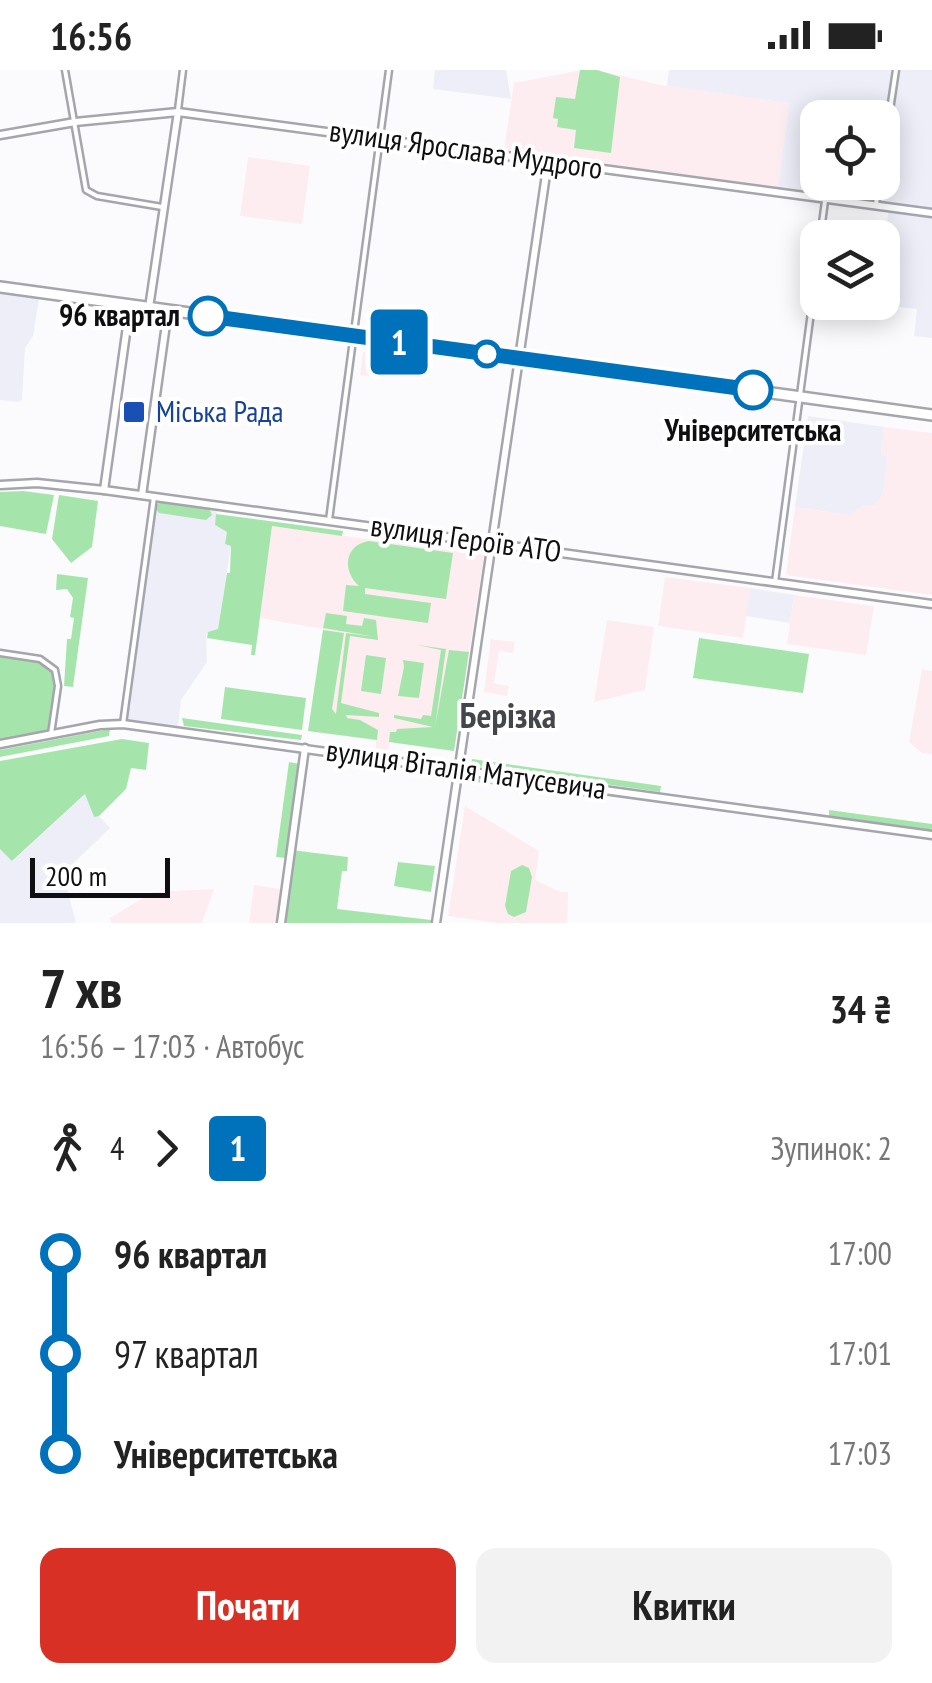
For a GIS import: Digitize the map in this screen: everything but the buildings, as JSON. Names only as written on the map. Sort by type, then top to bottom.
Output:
[{"type":"main road","points":[[0,287],[932,415]]},
{"type":"street","points":[[65,70],[86,190],[97,196],[164,208]]},
{"type":"street","points":[[149,308],[183,70]]},
{"type":"street","points":[[329,520],[389,70]]},
{"type":"street","points":[[891,100],[896,70]]},
{"type":"street","name":"вулиця Ярослава Мудрого","points":[[0,135],[75,122],[178,112],[932,213]]},
{"type":"street","points":[[436,923],[548,162]]},
{"type":"street","points":[[876,205],[877,200]]},
{"type":"street","points":[[822,220],[825,201]]},
{"type":"street","points":[[104,490],[130,305]]},
{"type":"street","points":[[142,495],[168,310]]},
{"type":"street","points":[[776,582],[810,320]]},
{"type":"street","name":"вулиця Героїв АТО","points":[[0,484],[37,482],[104,490],[932,604]]},
{"type":"street","points":[[122,724],[154,497]]},
{"type":"street","points":[[0,652],[40,659],[54,670],[58,686],[52,734]]},
{"type":"street","name":"вулиця Віталія Матусевича","points":[[0,744],[122,724],[932,835]]},
{"type":"street","points":[[282,923],[305,748]]},
{"type":"shaded area","points":[[435,70],[506,70],[511,99],[433,89]]},
{"type":"shaded area","points":[[582,70],[789,103],[777,194],[503,155],[514,83]]},
{"type":"shaded area","points":[[669,70],[932,70],[932,338],[914,336],[917,309],[900,307],[900,220],[887,220],[889,207],[829,200],[900,200],[900,100],[800,100],[800,197],[777,194],[789,103],[667,86]]},
{"type":"shaded area","points":[[248,157],[310,166],[302,224],[240,216]]},
{"type":"shaded area","points":[[0,287],[40,293],[33,336],[25,348],[22,400],[18,402],[0,400]]},
{"type":"shaded area","points":[[363,352],[396,357],[393,379],[360,375]]},
{"type":"shaded area","points":[[808,416],[884,427],[881,455],[888,456],[883,493],[875,506],[864,505],[849,515],[795,507]]},
{"type":"shaded area","points":[[884,427],[932,433],[932,595],[786,575],[795,507],[849,515],[864,505],[875,505],[883,493],[888,457],[881,455]]},
{"type":"shaded area","points":[[154,497],[218,505],[215,525],[227,532],[231,545],[218,629],[206,634],[207,662],[181,700],[178,726],[123,719]]},
{"type":"shaded area","points":[[272,526],[484,555],[454,751],[390,742],[388,752],[376,751],[376,740],[308,731],[323,629],[260,618]]},
{"type":"shaded area","points":[[665,577],[750,588],[743,638],[658,626]]},
{"type":"shaded area","points":[[750,588],[794,595],[790,623],[746,616],[744,629],[742,615],[746,615]]},
{"type":"shaded area","points":[[794,595],[874,606],[866,655],[787,644]]},
{"type":"shaded area","points":[[607,620],[654,627],[645,690],[594,702]]},
{"type":"shaded area","points":[[491,639],[515,642],[513,653],[499,651],[494,683],[509,686],[507,696],[484,692]]},
{"type":"shaded area","points":[[922,669],[932,671],[932,754],[922,753],[909,742]]},
{"type":"shaded area","points":[[86,794],[93,816],[99,816],[110,828],[63,873],[76,923],[0,923],[0,849],[13,861]]},
{"type":"shaded area","points":[[465,806],[539,851],[535,880],[568,892],[567,923],[498,923],[448,916]]},
{"type":"shaded area","points":[[254,885],[281,889],[276,923],[249,923]]},
{"type":"shaded area","points":[[214,889],[202,923],[111,923],[110,918],[153,892]]},
{"type":"green space","points":[[580,70],[620,77],[611,153],[574,148],[576,130],[557,127],[558,119],[553,118],[556,97],[575,99]]},
{"type":"green space","points":[[0,492],[54,495],[46,534],[0,526]]},
{"type":"green space","points":[[59,495],[98,501],[92,547],[71,563],[52,539]]},
{"type":"green space","points":[[162,501],[209,508],[212,515],[206,520],[159,513],[154,507]]},
{"type":"green space","points":[[216,514],[343,531],[342,536],[272,526],[255,655],[251,655],[252,645],[207,638],[208,632],[218,629],[230,573],[231,546],[225,544],[227,532],[215,525]]},
{"type":"green space","points":[[369,541],[453,553],[446,599],[365,588],[365,594],[431,603],[428,623],[343,611],[346,585],[359,586],[348,566],[350,553]]},
{"type":"green space","points":[[57,574],[88,578],[73,687],[64,686],[67,639],[71,639],[74,618],[70,617],[73,598],[67,589],[56,590]]},
{"type":"green space","points":[[326,613],[347,616],[346,624],[362,626],[364,618],[376,620],[378,640],[350,636],[341,703],[379,713],[379,717],[346,715],[378,730],[377,740],[308,731],[323,630],[344,633],[332,709],[336,714],[346,633],[376,637],[323,628]]},
{"type":"green space","points":[[699,638],[809,654],[803,693],[693,678]]},
{"type":"green space","points":[[417,645],[446,649],[435,727],[449,650],[469,652],[454,751],[389,742],[390,732],[397,729],[433,727],[394,718],[431,716],[441,650]]},
{"type":"green space","points":[[0,653],[39,661],[55,674],[57,696],[51,734],[0,744]]},
{"type":"green space","points":[[366,655],[386,658],[381,694],[361,691]]},
{"type":"green space","points":[[403,660],[424,663],[419,698],[398,696]]},
{"type":"green space","points":[[225,687],[306,698],[302,730],[221,719]]},
{"type":"green space","points":[[182,718],[302,735],[301,740],[184,726]]},
{"type":"green space","points":[[110,729],[109,736],[0,757],[0,750]]},
{"type":"green space","points":[[122,739],[149,743],[146,770],[131,768],[126,789],[99,816],[94,817],[85,794],[12,861],[0,849],[0,761]]},
{"type":"green space","points":[[472,759],[661,786],[660,792],[471,765]]},
{"type":"green space","points":[[289,762],[300,764],[286,858],[276,857]]},
{"type":"green space","points":[[469,774],[586,790],[585,797],[468,781]]},
{"type":"green space","points":[[829,810],[932,824],[932,831],[829,817]]},
{"type":"green space","points":[[291,850],[348,857],[337,909],[431,923],[285,923]]},
{"type":"green space","points":[[398,862],[435,866],[431,892],[394,886]]},
{"type":"green space","points":[[522,865],[529,868],[532,877],[526,912],[514,917],[505,906],[511,871]]},
{"type":"bus line","name":"1","points":[[208,316],[753,390]]},
{"type":"place","name":"96 квартал","points":[[208,316]]},
{"type":"place","name":"Університетська","points":[[753,390]]},
{"type":"place","name":"Міська Рада","points":[[134,412]]},
{"type":"district","name":"Берізка","points":[[508,716]]}]
